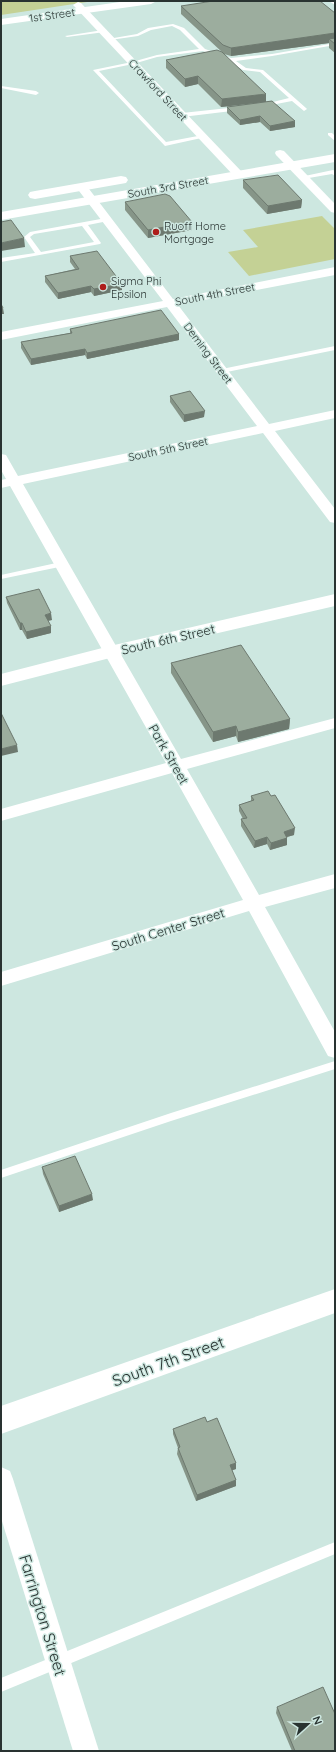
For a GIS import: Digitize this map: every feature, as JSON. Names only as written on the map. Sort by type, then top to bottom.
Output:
[{"type":"main road","name":"1st Street","points":[[1,22],[81,8],[102,1]]},
{"type":"main road","name":"1st Street","points":[[1,15],[151,1]]},
{"type":"main road","points":[[321,146],[333,139]]},
{"type":"main road","points":[[264,156],[293,151]]},
{"type":"main road","name":"South 3rd Street","points":[[1,216],[335,158]]},
{"type":"main road","name":"South 3rd Street","points":[[212,165],[242,160]]},
{"type":"main road","name":"South 3rd Street","points":[[23,197],[135,178]]},
{"type":"main road","name":"South 6th Street","points":[[1,680],[110,652],[335,600]]},
{"type":"main road","name":"South 7th Street","points":[[1,1420],[333,1307]]},
{"type":"street","name":"Crawford Street","points":[[81,8],[238,174]]},
{"type":"street","points":[[280,153],[291,166],[334,208]]},
{"type":"street","name":"Deming Street","points":[[82,187],[335,519]]},
{"type":"street","name":"South 4th Street","points":[[1,336],[335,271]]},
{"type":"street","name":"South 5th Street","points":[[8,483],[335,414]]},
{"type":"street","name":"Park Street","points":[[1,458],[8,483],[61,564],[255,903],[335,1050]]},
{"type":"street","points":[[1,815],[91,788],[335,723]]},
{"type":"street","name":"South Center Street","points":[[1,979],[255,903],[335,881]]},
{"type":"street","name":"Farrington Street","points":[[1,1480],[86,1751]]},
{"type":"lane","points":[[332,1],[335,4]]},
{"type":"lane","points":[[110,39],[138,35],[150,29],[173,25],[182,29],[203,50],[231,60],[244,69],[261,71],[304,109]]},
{"type":"lane","points":[[67,36],[103,31]]},
{"type":"lane","points":[[231,60],[272,55],[335,44]]},
{"type":"lane","points":[[203,50],[157,56],[133,63],[95,70],[165,144],[203,137]]},
{"type":"lane","points":[[1,87],[36,93]]},
{"type":"lane","points":[[254,107],[292,99]]},
{"type":"lane","points":[[182,115],[246,108]]},
{"type":"lane","points":[[303,177],[333,172],[335,174]]},
{"type":"lane","points":[[39,254],[27,237],[32,233],[106,220]]},
{"type":"lane","points":[[1,260],[98,243],[84,224]]},
{"type":"lane","points":[[222,371],[335,348]]},
{"type":"lane","points":[[1,577],[61,564]]},
{"type":"lane","points":[[1,1174],[171,1117],[335,1065]]},
{"type":"lane","points":[[1,1685],[335,1548]]},
{"type":"green space","points":[[1,1],[94,1],[1,15]]},
{"type":"green space","points":[[322,216],[335,229],[335,259],[249,276],[228,252],[258,247],[243,230]]},
{"type":"building","points":[[213,1],[320,1],[335,13],[335,33],[231,48],[223,45],[181,6]]},
{"type":"building","points":[[335,38],[335,44],[329,39]]},
{"type":"building","points":[[217,50],[222,52],[266,94],[222,99],[198,76],[185,79],[166,60]]},
{"type":"building","points":[[272,101],[295,121],[270,126],[260,116],[240,120],[227,107]]},
{"type":"building","points":[[278,175],[302,200],[268,206],[243,180]]},
{"type":"building","points":[[165,194],[170,196],[192,222],[148,230],[125,202]]},
{"type":"building","points":[[11,220],[24,238],[1,243],[1,222]]},
{"type":"building","points":[[97,251],[122,284],[94,289],[91,286],[58,293],[45,276],[79,269],[70,256]]},
{"type":"building","points":[[161,310],[179,334],[87,353],[85,349],[31,359],[21,342],[72,333],[70,329]]},
{"type":"building","points":[[190,391],[205,411],[184,415],[170,396]]},
{"type":"building","points":[[39,589],[51,613],[45,615],[51,626],[26,632],[6,597]]},
{"type":"building","points":[[241,645],[290,719],[238,732],[236,726],[213,732],[171,663]]},
{"type":"building","points":[[1,713],[17,745],[1,749]]},
{"type":"building","points":[[268,791],[271,796],[275,795],[295,828],[284,832],[287,838],[271,843],[267,837],[255,841],[241,819],[247,818],[239,805],[254,800],[251,796]]},
{"type":"building","points":[[75,1156],[92,1194],[59,1206],[42,1167]]},
{"type":"building","points":[[205,1417],[207,1422],[217,1418],[236,1463],[230,1465],[236,1480],[197,1495],[178,1448],[180,1447],[173,1429]]},
{"type":"building","points":[[323,1687],[335,1714],[335,1751],[295,1751],[277,1707]]},
{"type":"place","name":"Ruoff Home Mortgage","points":[[156,232]]},
{"type":"place","name":"Sigma Phi Epsilon","points":[[103,287]]}]
